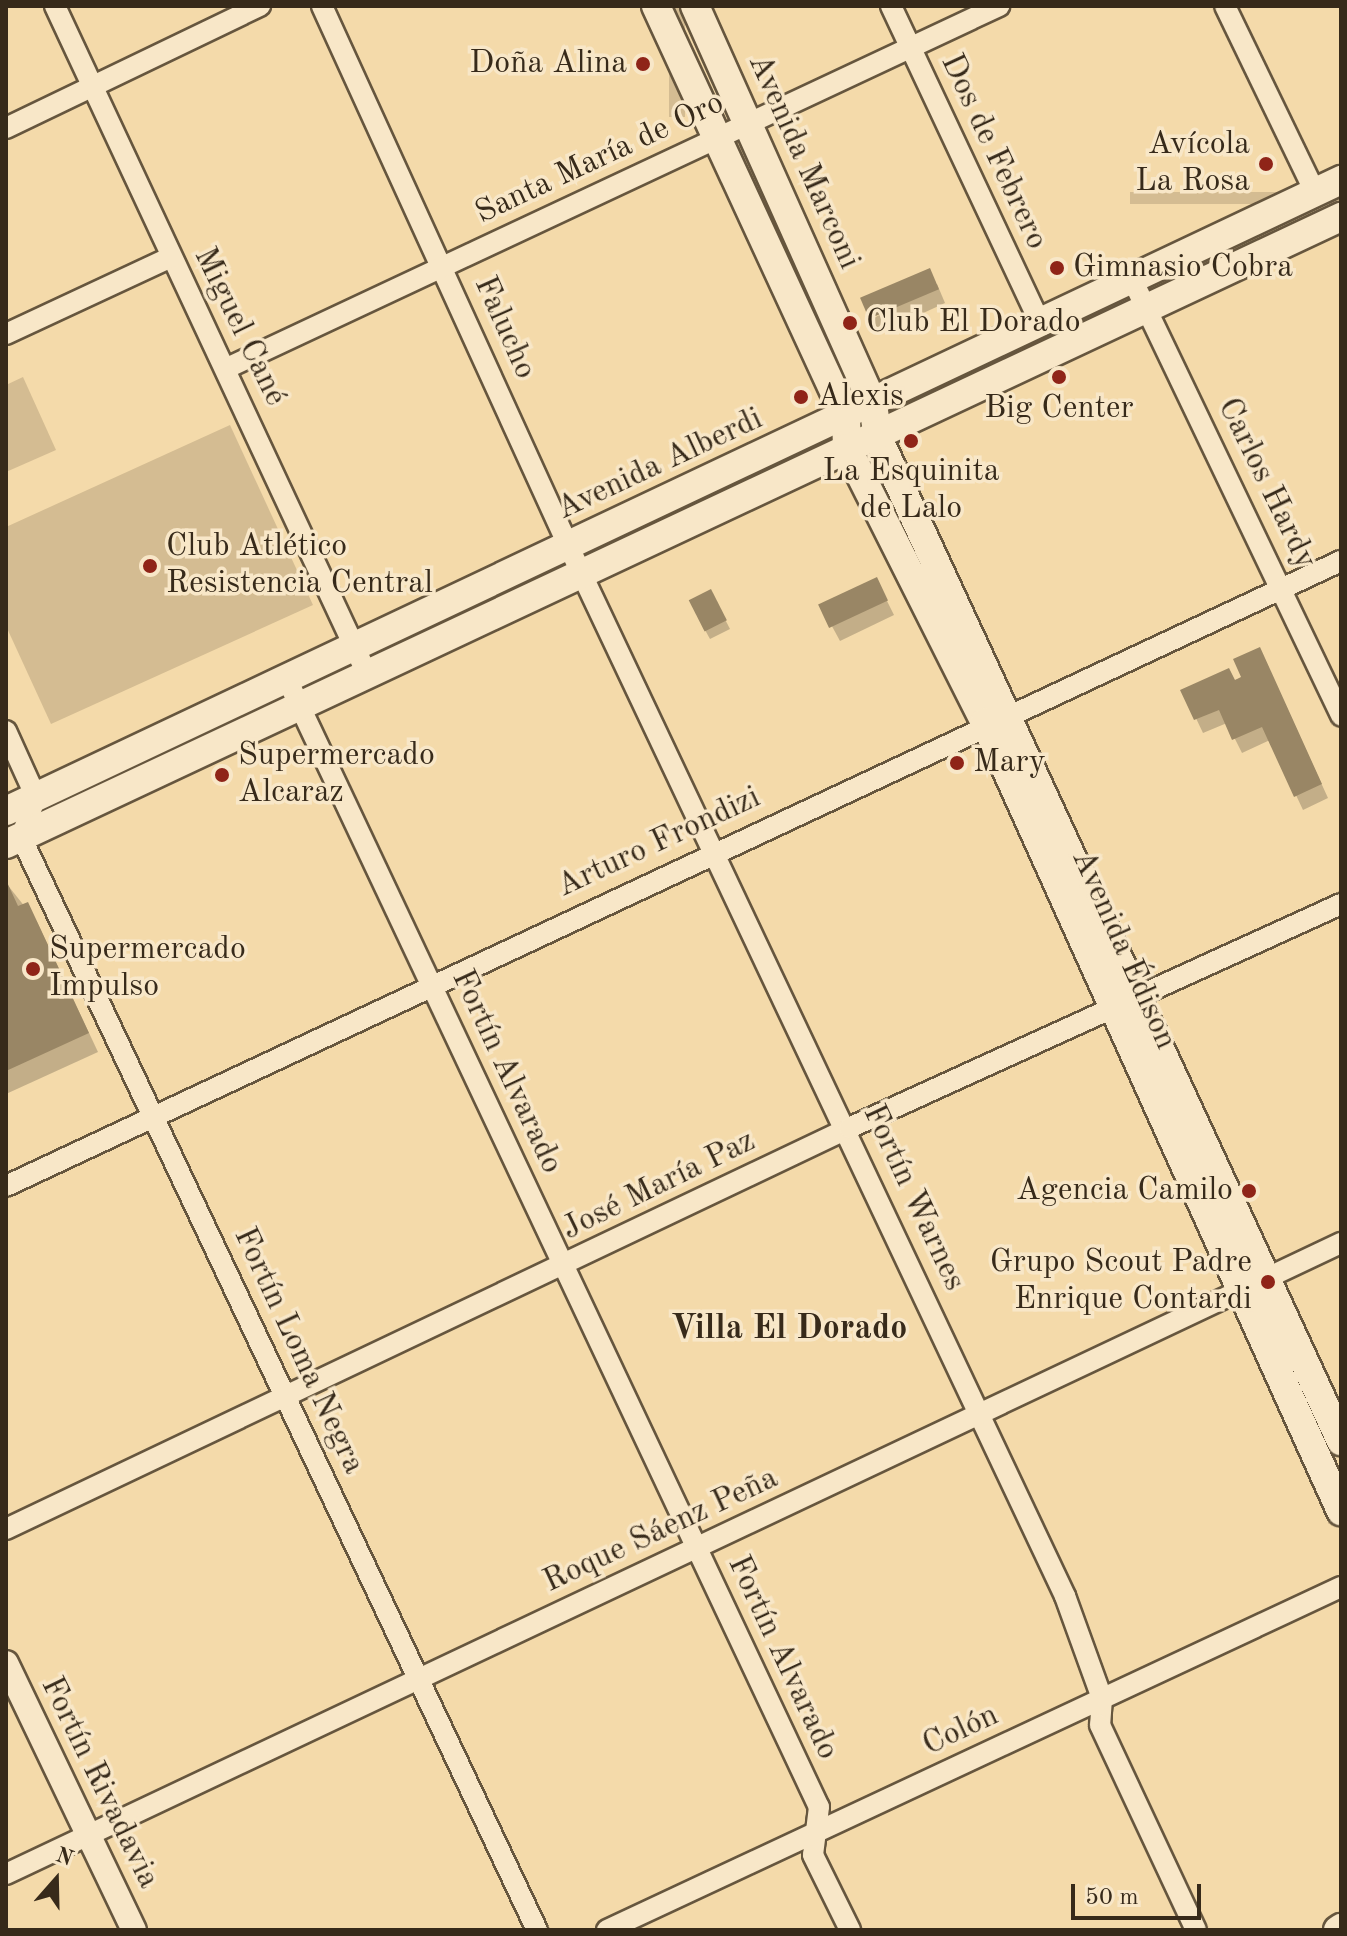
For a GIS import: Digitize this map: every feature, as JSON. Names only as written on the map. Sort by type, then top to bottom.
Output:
[{"type":"main road","name":"Avenida Marconi","points":[[656,6],[846,418]]},
{"type":"main road","name":"Avenida Marconi","points":[[695,6],[750,121],[873,404],[878,438]]},
{"type":"main road","name":"Avenida Alberdi","points":[[6,811],[353,643],[846,418],[1341,180]]},
{"type":"main road","name":"Avenida Alberdi","points":[[13,841],[847,448],[878,438],[1341,217]]},
{"type":"main road","name":"Avenida Édison","points":[[846,418],[847,448],[996,718],[1139,998],[1341,1441]]},
{"type":"main road","name":"Avenida Édison","points":[[878,438],[996,718],[1112,1010],[1238,1292],[1341,1511]]},
{"type":"street","name":"Miguel Cané","points":[[55,6],[171,257],[227,368],[367,674]]},
{"type":"street","points":[[6,128],[260,6]]},
{"type":"street","name":"Falucho","points":[[322,6],[568,545]]},
{"type":"street","name":"Dos de Febrero","points":[[891,6],[1040,323]]},
{"type":"street","name":"Santa María de Oro","points":[[227,368],[999,6]]},
{"type":"street","points":[[1225,6],[1315,192]]},
{"type":"street","points":[[6,334],[171,257]]},
{"type":"street","name":"Carlos Hardy","points":[[1133,281],[1283,589],[1341,716]]},
{"type":"street","name":"Fortín Warnes","points":[[568,545],[849,1128],[1065,1596],[1102,1698],[1100,1725],[1196,1930]]},
{"type":"street","name":"Arturo Frondizi","points":[[6,1186],[157,1116],[431,981],[1341,561]]},
{"type":"street","name":"Fortín Alvarado","points":[[286,677],[819,1807],[813,1855],[850,1930]]},
{"type":"street","points":[[6,731],[36,797],[13,841]]},
{"type":"street","name":"Fortín Loma Negra","points":[[13,841],[157,1116],[537,1930]]},
{"type":"street","name":"José María Paz","points":[[6,1529],[849,1128],[1341,904]]},
{"type":"street","name":"Roque Sáenz Peña","points":[[6,1874],[419,1675],[983,1416],[1341,1243]]},
{"type":"street","name":"Colón","points":[[607,1930],[1341,1587]]},
{"type":"street","name":"Fortín Rivadavia","points":[[6,1663],[134,1930]]},
{"type":"shaded area","points":[[669,6],[685,6],[685,117],[669,117]]},
{"type":"shaded area","points":[[747,141],[859,392],[848,397],[736,146]]},
{"type":"shaded area","points":[[1130,192],[1341,192],[1341,204],[1130,204]]},
{"type":"shaded area","points":[[1109,302],[1114,314],[888,410],[883,398]]},
{"type":"shaded area","points":[[23,377],[56,450],[6,472],[6,385]]},
{"type":"shaded area","name":"Club Atlético Resistencia Central","points":[[230,425],[313,605],[51,724],[6,626],[6,527]]},
{"type":"shaded area","points":[[825,435],[830,445],[605,559],[600,549]]},
{"type":"shaded area","points":[[551,563],[556,574],[387,649],[382,638]]},
{"type":"shaded area","points":[[269,697],[275,708],[80,816],[74,805]]},
{"type":"building","points":[[930,268],[939,289],[869,319],[860,298]]},
{"type":"building","points":[[877,577],[888,601],[829,628],[818,604]]},
{"type":"building","points":[[711,589],[727,620],[705,632],[689,600]]},
{"type":"building","points":[[1260,647],[1322,784],[1294,797],[1262,727],[1232,740],[1219,710],[1194,720],[1180,690],[1229,668],[1235,680],[1241,677],[1233,659]]},
{"type":"building","name":"Supermercado Impulso","points":[[6,880],[18,906],[28,902],[89,1033],[6,1071]]},
{"type":"place","name":"Doña Alina","points":[[643,64]]},
{"type":"place","name":"Avícola La Rosa","points":[[1266,164]]},
{"type":"place","name":"Gimnasio Cobra","points":[[1057,268]]},
{"type":"place","name":"Club El Dorado","points":[[850,323]]},
{"type":"place","name":"Big Center","points":[[1059,377]]},
{"type":"place","name":"Alexis","points":[[801,397]]},
{"type":"place","name":"La Esquinita de Lalo","points":[[911,441]]},
{"type":"place","name":"Club Atlético Resistencia Central","points":[[150,566]]},
{"type":"place","name":"Mary","points":[[957,763]]},
{"type":"place","name":"Supermercado Alcaraz","points":[[222,775]]},
{"type":"place","name":"Supermercado Impulso","points":[[33,969]]},
{"type":"place","name":"Agencia Camilo","points":[[1249,1191]]},
{"type":"place","name":"Grupo Scout Padre Enrique Contardi","points":[[1268,1282]]},
{"type":"district","name":"Villa El Dorado","points":[[789,1330]]}]
